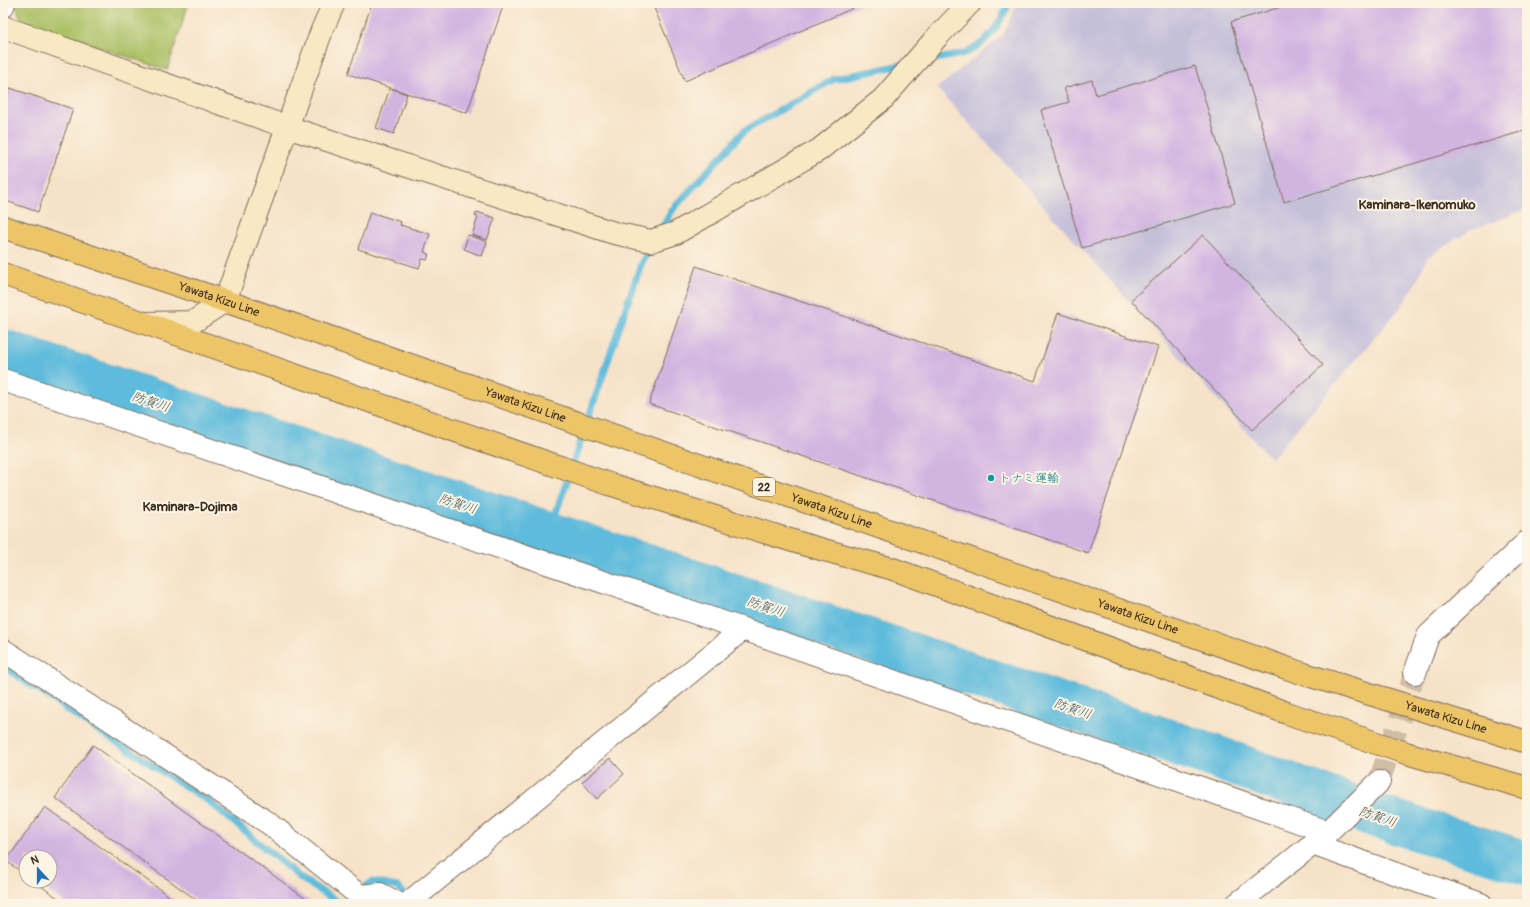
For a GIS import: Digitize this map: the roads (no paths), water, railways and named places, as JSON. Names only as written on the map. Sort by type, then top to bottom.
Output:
[{"type":"main road","name":"Yawata Kizu Line","points":[[3,227],[225,301],[1301,673],[1527,742]]},
{"type":"main road","points":[[3,274],[609,484],[806,545],[893,569],[1288,713],[1406,753],[1527,788]]},
{"type":"street","points":[[143,323],[193,322],[225,301],[322,30],[334,3]]},
{"type":"street","points":[[3,27],[287,127],[614,233],[651,241],[676,233],[820,150],[883,99],[937,37],[970,3]]},
{"type":"street","points":[[3,380],[743,629],[1320,838],[1481,904]]},
{"type":"street","points":[[1415,673],[1428,636],[1527,542]]},
{"type":"street","points":[[406,904],[743,629]]},
{"type":"street","points":[[3,650],[270,824],[357,900],[380,894],[399,904]]},
{"type":"street","points":[[1236,904],[1320,838],[1379,782]]},
{"type":"waterway","points":[[924,61],[957,55],[967,52],[981,44],[1002,18],[1009,3]]},
{"type":"waterway","points":[[659,233],[673,209],[744,131],[834,79],[906,64]]},
{"type":"waterway","points":[[549,533],[641,264],[652,244]]},
{"type":"waterway","name":"防賀川","points":[[3,351],[1090,714],[1210,755],[1382,818],[1527,863]]},
{"type":"waterway","points":[[3,666],[93,727],[210,802],[302,879],[341,904],[372,882],[398,887],[409,899]]},
{"type":"tunnel","points":[[1379,782],[1415,673]]},
{"type":"place","name":"トナミ運輸","points":[[991,478]]},
{"type":"district","name":"Kaminara-Ikenomuko","points":[[1417,204]]},
{"type":"district","name":"Kaminara-Dojima","points":[[190,506]]}]
